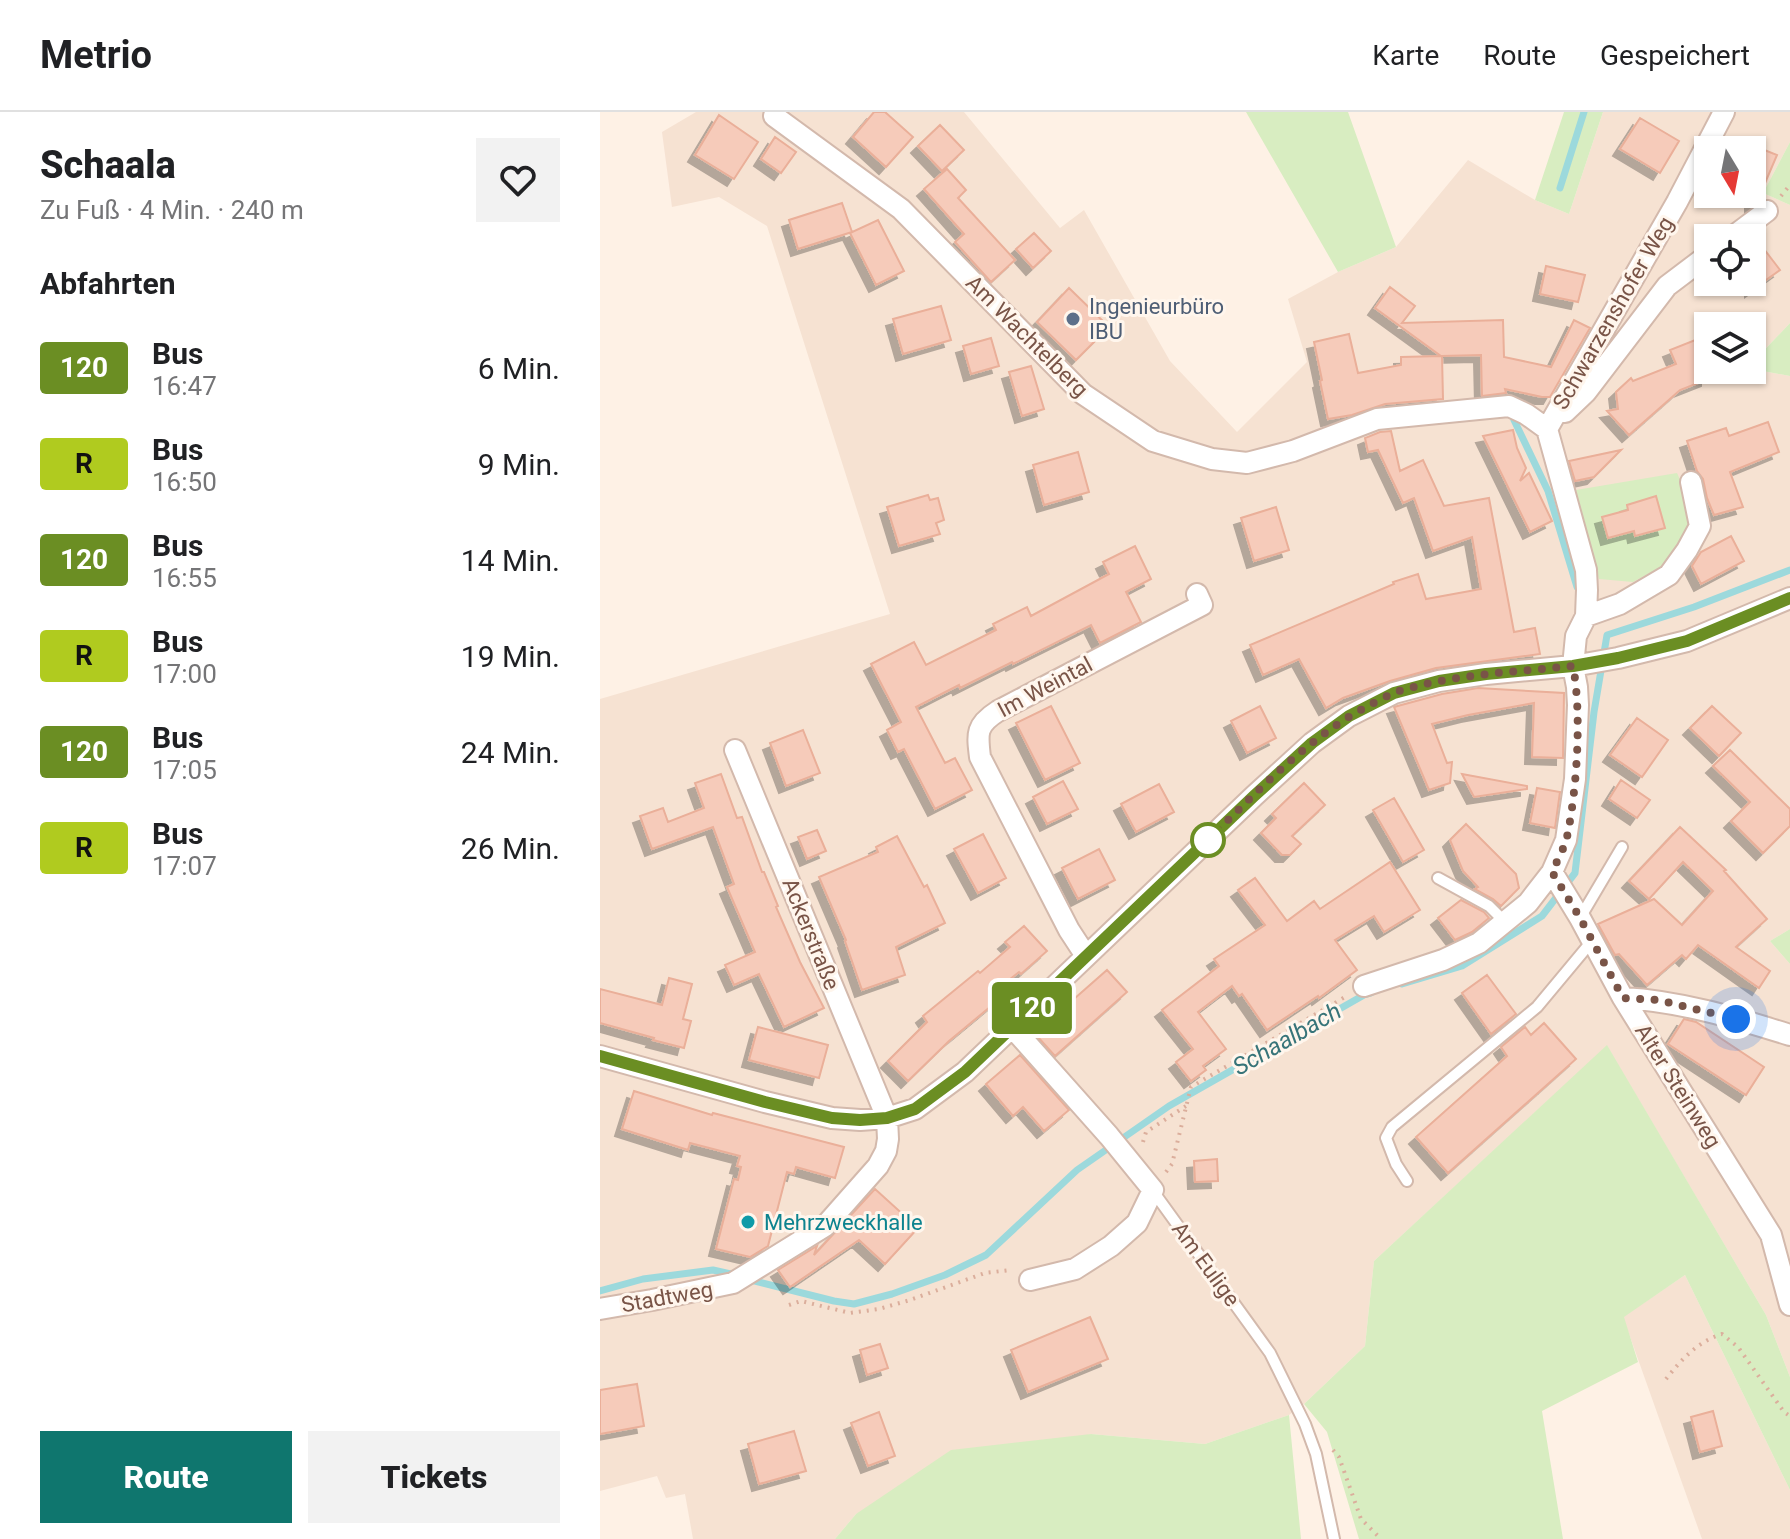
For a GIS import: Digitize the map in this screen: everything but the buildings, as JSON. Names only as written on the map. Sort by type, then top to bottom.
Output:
[{"type":"street","name":"Schwarzenshofer Weg","points":[[1547,429],[1677,202],[1724,112]]},
{"type":"street","name":"Am Wachtelberg","points":[[774,116],[901,209],[1083,394],[1153,441],[1212,459],[1247,463],[1293,451],[1377,419],[1509,406],[1547,429]]},
{"type":"street","points":[[1750,224],[1767,211]]},
{"type":"street","points":[[1364,986],[1443,960],[1479,943],[1555,877],[1566,840],[1575,779],[1577,687],[1583,665],[1576,636],[1586,616],[1587,590],[1586,570],[1547,429],[1586,392],[1667,286],[1694,266]]},
{"type":"street","points":[[1586,616],[1620,604],[1669,575],[1700,526],[1691,482]]},
{"type":"street","name":"Im Weintal","points":[[1086,956],[1069,930],[980,757],[979,728],[985,719],[998,711],[1202,605],[1197,594]]},
{"type":"street","points":[[600,1056],[832,1118],[887,1118],[915,1109],[965,1072],[1312,743],[1349,716],[1394,693],[1439,681],[1583,665],[1687,641],[1790,598]]},
{"type":"street","name":"Ackerstraße","points":[[735,750],[887,1118]]},
{"type":"street","name":"Alter Steinweg","points":[[1555,877],[1623,998],[1771,1235],[1790,1305]]},
{"type":"street","points":[[1623,998],[1658,1000],[1790,1035]]},
{"type":"street","name":"Am Eulige","points":[[1012,1027],[1153,1190]]},
{"type":"street","name":"Stadtweg","points":[[600,1309],[733,1283],[825,1226],[878,1166],[886,1151],[887,1118]]},
{"type":"street","points":[[1030,1280],[1075,1269],[1111,1246],[1137,1223],[1153,1190]]},
{"type":"lane","points":[[1577,913],[1622,847]]},
{"type":"lane","points":[[1438,878],[1489,906],[1505,922]]},
{"type":"lane","points":[[1407,1181],[1396,1164],[1386,1138],[1392,1127],[1537,1007],[1592,941]]},
{"type":"lane","name":"Am Eulige","points":[[1153,1190],[1270,1353],[1305,1424],[1316,1454],[1334,1539]]},
{"type":"path","points":[[1153,1190],[1172,1164],[1191,1087],[1364,986]]},
{"type":"path","points":[[1130,1162],[1146,1132],[1186,1105]]},
{"type":"path","points":[[789,1305],[801,1301],[850,1313],[910,1300],[985,1273],[1010,1270],[1030,1280]]},
{"type":"path","points":[[1666,1379],[1683,1357],[1707,1339],[1722,1334],[1738,1347],[1790,1416]]},
{"type":"path","points":[[1305,1424],[1323,1438],[1339,1457],[1361,1519],[1381,1539]]},
{"type":"shaded area","points":[[696,112],[964,112],[1060,228],[1084,210],[1170,361],[1237,432],[1307,362],[1288,299],[1338,272],[1396,247],[1468,160],[1535,200],[1569,214],[1603,112],[1790,112],[1790,142],[1766,187],[1766,136],[1694,136],[1694,208],[1766,208],[1766,194],[1790,205],[1790,323],[1766,348],[1766,312],[1694,312],[1694,384],[1766,384],[1766,372],[1790,376],[1790,929],[1770,941],[1790,964],[1790,1377],[1766,1315],[1607,1046],[1374,1261],[1365,1346],[1289,1415],[1205,1444],[1091,1434],[856,1514],[835,1539],[693,1539],[685,1494],[666,1498],[657,1476],[600,1491],[600,699],[890,614],[767,226],[719,197],[672,207],[662,132]]},
{"type":"shaded area","points":[[1685,1275],[1790,1490],[1790,1539],[1702,1539],[1623,1317]]},
{"type":"green space","points":[[1246,112],[1348,112],[1396,247],[1338,272]]},
{"type":"green space","points":[[1564,112],[1603,112],[1569,214],[1535,200]]},
{"type":"green space","points":[[1790,142],[1790,205],[1766,194],[1766,187]]},
{"type":"green space","points":[[1790,323],[1790,376],[1766,372],[1766,348]]},
{"type":"green space","points":[[1677,473],[1690,501],[1690,530],[1666,564],[1633,582],[1599,579],[1576,490]]},
{"type":"green space","points":[[1790,929],[1790,964],[1770,941]]},
{"type":"green space","points":[[1607,1045],[1766,1315],[1790,1377],[1790,1490],[1685,1275],[1624,1317],[1638,1362],[1542,1411],[1563,1539],[1359,1539],[1327,1432],[1304,1404],[1365,1346],[1374,1261]]},
{"type":"green space","points":[[1289,1415],[1301,1539],[835,1539],[856,1514],[951,1450],[1091,1434],[1205,1444]]},
{"type":"waterway","points":[[1560,188],[1584,112]]},
{"type":"waterway","points":[[1514,420],[1548,491],[1577,587]]},
{"type":"waterway","name":"Schaalbach","points":[[1402,984],[1462,966],[1542,916],[1575,873],[1594,712],[1607,635],[1694,607],[1790,570]]},
{"type":"waterway","name":"Schaalbach","points":[[747,1279],[854,1304],[945,1275],[986,1255],[1077,1170],[1169,1106],[1371,993]]},
{"type":"waterway","name":"Schaalbach","points":[[600,1291],[643,1279],[713,1270],[735,1275]]},
{"type":"bus line","name":"120","points":[[600,1056],[832,1118],[887,1118],[915,1109],[965,1072],[1254,796],[1312,743],[1349,716],[1394,693],[1439,681],[1573,666],[1687,641],[1790,598]]},
{"type":"place","name":"Ingenieurbüro IBU","points":[[1073,319]]},
{"type":"place","name":"Mehrzweckhalle","points":[[748,1222]]},
{"type":"route","points":[[1208,840],[1312,743],[1349,716],[1394,693],[1439,681],[1573,666],[1578,705],[1575,779],[1566,840],[1552,872],[1623,998],[1658,1000],[1736,1019]]}]
